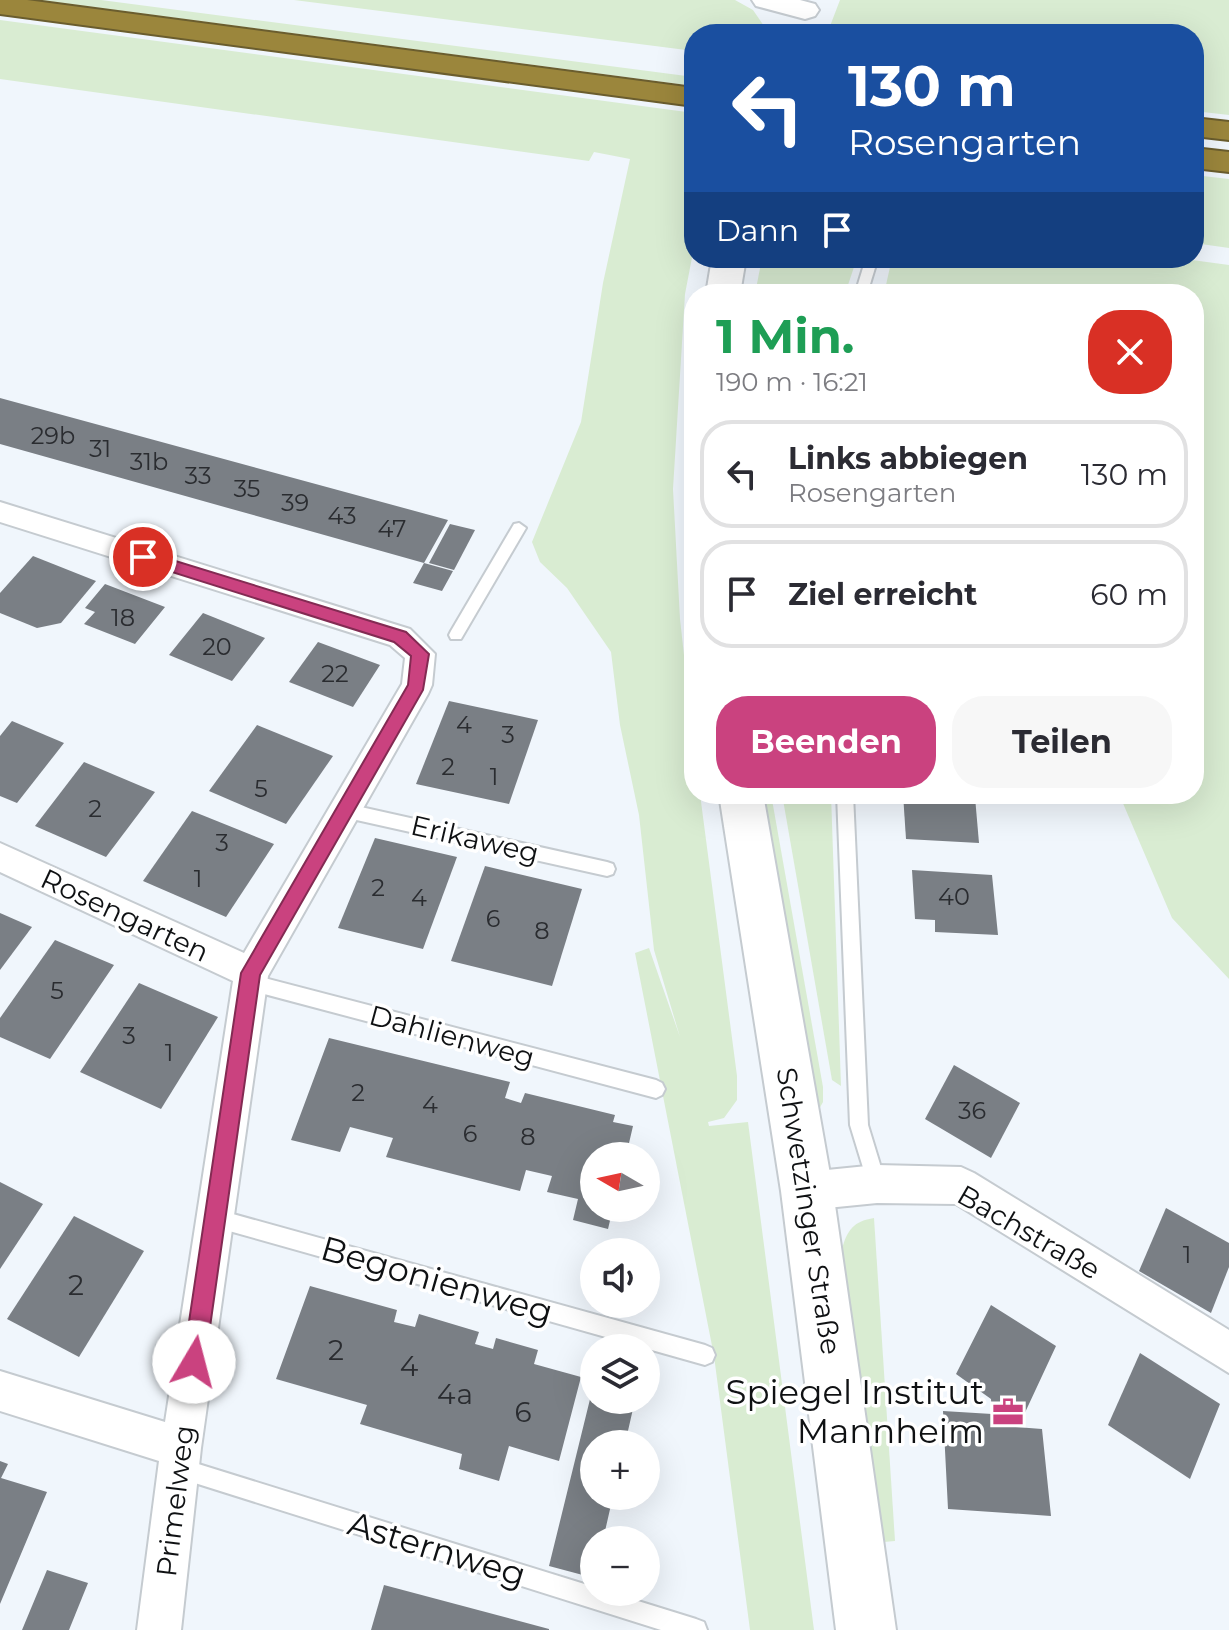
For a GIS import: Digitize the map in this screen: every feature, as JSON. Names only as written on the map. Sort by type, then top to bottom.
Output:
[{"type":"highway","points":[[0,5],[684,96]]},
{"type":"highway","points":[[1204,128],[1229,131]]},
{"type":"highway","points":[[1204,159],[1229,162]]},
{"type":"main road","points":[[766,0],[803,15]]},
{"type":"main road","name":"Schwetzinger Straße","points":[[743,804],[807,1191],[849,1483],[866,1630]]},
{"type":"street","name":"Primelweg","points":[[0,512],[400,637],[420,654],[417,685],[250,978],[180,1458],[159,1630]]},
{"type":"street","name":"Rosengarten","points":[[0,857],[250,978]]},
{"type":"street","name":"Bachstraße","points":[[807,1191],[877,1184],[961,1186],[1229,1353]]},
{"type":"street","points":[[0,1391],[180,1458]]},
{"type":"lane","points":[[456,635],[519,528]]},
{"type":"lane","points":[[845,804],[859,1125],[877,1184]]},
{"type":"lane","name":"Erikaweg","points":[[343,810],[607,869]]},
{"type":"lane","name":"Dahlienweg","points":[[250,978],[656,1089]]},
{"type":"lane","name":"Begonienweg","points":[[215,1218],[705,1355]]},
{"type":"lane","name":"Asternweg","points":[[180,1458],[696,1630]]},
{"type":"green space","points":[[38,0],[101,0],[684,76],[684,85]]},
{"type":"green space","points":[[294,0],[735,0],[753,10],[763,24],[684,24],[684,50]]},
{"type":"green space","points":[[840,0],[1229,0],[1229,115],[1204,112],[1204,24],[831,24]]},
{"type":"green space","points":[[0,20],[684,112],[684,268],[690,268],[687,284],[684,284],[673,489],[684,655],[684,804],[701,804],[737,1076],[737,1100],[724,1118],[708,1122],[709,1126],[748,1122],[814,1630],[750,1630],[714,1356],[635,953],[649,948],[680,1037],[654,950],[639,815],[620,725],[611,652],[567,588],[540,562],[532,542],[581,422],[603,283],[630,159],[594,152],[589,161],[0,79]]},
{"type":"green space","points":[[1204,176],[1229,179],[1229,248],[1204,244]]},
{"type":"green space","points":[[1204,262],[1229,265],[1229,979],[1172,918],[1123,804],[1204,804],[1204,284],[886,284],[890,268],[1204,268]]},
{"type":"green space","points":[[760,268],[854,268],[848,284],[757,284]]},
{"type":"green space","points":[[763,804],[773,804],[823,1087],[823,1102],[818,1111]]},
{"type":"green space","points":[[784,804],[831,804],[841,1086],[832,1080]]},
{"type":"green space","points":[[874,1218],[895,1541],[884,1542],[842,1249],[852,1228],[861,1221]]},
{"type":"building","points":[[0,398],[448,520],[424,563],[0,444]]},
{"type":"building","points":[[450,524],[475,530],[454,570],[429,563]]},
{"type":"building","points":[[33,556],[96,581],[61,623],[37,628],[0,613],[0,593]]},
{"type":"building","points":[[424,563],[453,571],[442,591],[413,583]]},
{"type":"building","points":[[105,584],[165,607],[135,644],[84,624],[95,612],[85,608]]},
{"type":"building","points":[[203,613],[265,638],[232,681],[169,655]]},
{"type":"building","points":[[318,642],[380,665],[353,707],[289,682]]},
{"type":"building","points":[[449,701],[538,720],[509,804],[416,784]]},
{"type":"building","points":[[12,721],[64,743],[17,803],[0,796],[0,736]]},
{"type":"building","points":[[257,725],[333,756],[286,824],[209,791]]},
{"type":"building","points":[[84,762],[155,792],[106,857],[35,826]]},
{"type":"building","points":[[904,804],[976,804],[979,843],[906,839]]},
{"type":"building","points":[[192,811],[274,844],[226,917],[143,881]]},
{"type":"building","points":[[375,838],[457,857],[423,949],[338,928]]},
{"type":"building","points":[[485,866],[582,889],[552,986],[451,961]]},
{"type":"building","points":[[912,870],[992,875],[998,935],[935,932],[935,920],[915,919]]},
{"type":"building","points":[[0,913],[32,927],[0,970]]},
{"type":"building","points":[[55,940],[114,965],[50,1059],[0,1037],[0,1018]]},
{"type":"building","points":[[139,983],[218,1017],[161,1109],[80,1072]]},
{"type":"building","points":[[329,1038],[510,1082],[505,1098],[521,1103],[525,1093],[615,1115],[613,1122],[633,1126],[629,1142],[580,1142],[580,1222],[573,1220],[578,1199],[547,1192],[552,1176],[526,1170],[520,1191],[386,1157],[393,1138],[350,1127],[340,1152],[291,1140]]},
{"type":"building","points":[[954,1065],[1020,1103],[991,1158],[925,1119]]},
{"type":"building","points":[[0,1182],[43,1204],[0,1269]]},
{"type":"building","points":[[1166,1208],[1229,1243],[1229,1267],[1211,1313],[1139,1271]]},
{"type":"building","points":[[74,1216],[144,1251],[79,1357],[7,1319]]},
{"type":"building","points":[[581,1222],[610,1222],[608,1229]]},
{"type":"building","points":[[310,1286],[397,1310],[394,1322],[415,1327],[419,1314],[479,1332],[475,1344],[493,1349],[496,1338],[538,1350],[534,1364],[580,1377],[559,1461],[509,1446],[499,1481],[459,1469],[462,1454],[360,1424],[367,1405],[276,1379]]},
{"type":"building","name":"Spiegel Institut Mannheim","points":[[991,1305],[1056,1346],[1022,1419],[1015,1418],[1016,1427],[1042,1429],[1051,1516],[948,1509],[943,1411],[992,1414],[991,1399],[956,1374]]},
{"type":"building","points":[[1140,1353],[1220,1404],[1190,1479],[1108,1425]]},
{"type":"building","points":[[586,1414],[632,1414],[628,1430],[582,1430]]},
{"type":"building","points":[[580,1440],[580,1510],[610,1510],[606,1526],[580,1526],[580,1574],[549,1566]]},
{"type":"building","points":[[0,1461],[8,1464],[1,1478],[47,1492],[0,1604]]},
{"type":"building","points":[[47,1570],[88,1583],[69,1630],[22,1630]]},
{"type":"building","points":[[384,1585],[549,1629],[549,1630],[371,1630]]},
{"type":"place","name":"Spiegel Institut Mannheim","points":[[1008,1412]]},
{"type":"route","points":[[143,557],[400,637],[420,654],[417,685],[251,973],[194,1362]]}]
